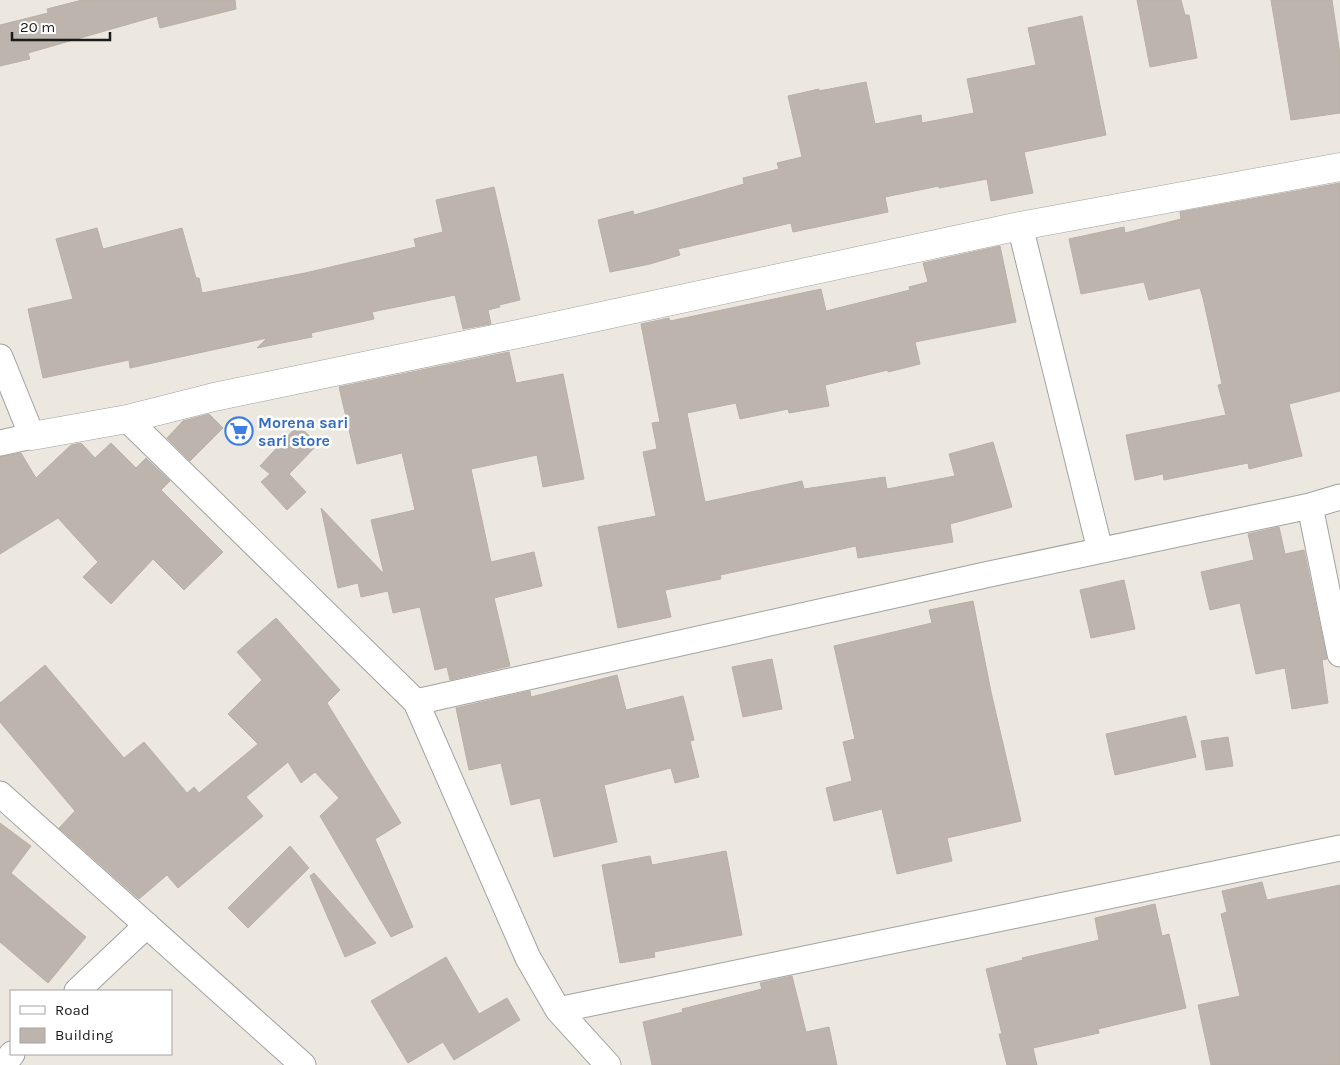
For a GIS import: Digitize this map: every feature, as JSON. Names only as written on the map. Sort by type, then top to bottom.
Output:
[{"type":"street","points":[[0,443],[127,419],[214,397],[1020,226],[1340,167]]},
{"type":"street","points":[[1020,226],[1100,550]]},
{"type":"street","points":[[0,357],[32,436]]},
{"type":"street","points":[[127,419],[416,702],[528,958],[558,1010],[608,1065]]},
{"type":"street","points":[[416,702],[1340,498]]},
{"type":"street","points":[[1310,506],[1340,654]]},
{"type":"street","points":[[0,794],[303,1065]]},
{"type":"street","points":[[558,1010],[1340,848]]},
{"type":"street","points":[[78,990],[147,925]]},
{"type":"street","points":[[3,1065],[11,1055]]},
{"type":"building","points":[[82,0],[235,0],[236,9],[160,28],[157,16],[28,53],[30,59],[0,66],[0,25],[48,13],[47,9]]},
{"type":"building","points":[[1137,0],[1181,0],[1185,15],[1189,15],[1197,58],[1150,67]]},
{"type":"building","points":[[1271,0],[1332,0],[1340,54],[1340,113],[1291,120]]},
{"type":"building","points":[[1082,16],[1106,135],[1024,152],[1033,193],[991,201],[987,179],[939,188],[939,186],[885,197],[888,212],[793,232],[791,223],[678,249],[680,255],[650,264],[610,272],[598,220],[633,211],[634,215],[744,184],[743,178],[779,169],[777,163],[802,157],[788,96],[866,82],[875,124],[921,115],[922,123],[974,113],[967,79],[1036,65],[1028,28]]},
{"type":"building","points":[[1340,183],[1340,391],[1289,404],[1302,456],[1249,469],[1248,463],[1164,480],[1163,474],[1135,480],[1126,435],[1226,415],[1218,385],[1222,384],[1203,298],[1200,288],[1149,300],[1144,282],[1081,294],[1069,239],[1124,227],[1125,233],[1181,219],[1180,212]]},
{"type":"building","points":[[494,187],[520,300],[488,310],[491,324],[463,329],[455,295],[372,312],[374,319],[311,333],[312,337],[257,348],[267,338],[130,368],[129,360],[43,378],[28,309],[73,299],[56,239],[97,228],[103,249],[182,228],[196,278],[199,278],[202,293],[305,273],[416,247],[414,239],[443,232],[436,200]]},
{"type":"building","points":[[1000,246],[1016,322],[915,342],[920,364],[825,385],[829,406],[789,413],[788,409],[740,419],[736,403],[687,413],[705,502],[802,481],[804,489],[885,477],[887,489],[955,476],[949,454],[993,442],[1012,507],[950,524],[953,542],[858,558],[856,546],[720,575],[721,579],[665,590],[671,617],[618,628],[598,527],[656,516],[643,452],[657,449],[652,423],[660,422],[641,324],[669,318],[670,321],[821,289],[826,311],[910,290],[909,287],[928,282],[923,263]]},
{"type":"building","points":[[509,352],[516,383],[563,374],[584,479],[543,487],[537,455],[471,469],[491,562],[534,552],[542,586],[494,598],[510,666],[450,680],[447,667],[435,670],[420,607],[393,613],[388,591],[361,597],[358,583],[338,588],[321,508],[384,574],[371,520],[415,510],[402,453],[357,464],[339,387]]},
{"type":"building","points":[[209,414],[223,428],[190,461],[167,438],[183,421]]},
{"type":"building","points":[[298,425],[318,444],[289,474],[306,492],[287,510],[261,482],[270,474],[260,466]]},
{"type":"building","points":[[81,443],[95,458],[111,443],[136,468],[146,458],[170,481],[161,490],[223,552],[184,590],[153,559],[111,604],[83,577],[98,562],[58,518],[0,554],[0,457],[21,453],[36,478],[71,445]]},
{"type":"building","points":[[1279,527],[1285,554],[1304,550],[1327,659],[1322,660],[1328,703],[1292,709],[1285,668],[1256,674],[1240,603],[1210,610],[1201,572],[1254,560],[1248,534]]},
{"type":"building","points":[[1124,580],[1135,629],[1091,638],[1080,590]]},
{"type":"building","points":[[973,601],[991,692],[1021,821],[947,838],[952,861],[897,874],[882,809],[834,821],[826,788],[852,781],[843,742],[855,739],[834,646],[932,623],[929,610]]},
{"type":"building","points":[[276,618],[340,690],[327,703],[401,823],[375,839],[413,927],[391,937],[320,816],[339,798],[315,772],[301,783],[288,762],[246,797],[263,816],[178,888],[167,875],[139,899],[59,828],[75,811],[0,722],[0,703],[45,665],[124,758],[144,742],[187,793],[194,787],[199,793],[258,744],[228,714],[262,680],[237,652]]},
{"type":"building","points":[[772,659],[782,709],[743,717],[732,667]]},
{"type":"building","points":[[617,675],[626,710],[683,696],[694,740],[690,741],[699,777],[675,783],[671,768],[604,785],[617,842],[554,857],[540,798],[511,805],[501,763],[469,770],[456,708],[530,691],[531,697]]},
{"type":"building","points":[[1186,716],[1196,757],[1115,775],[1106,734]]},
{"type":"building","points":[[1228,737],[1233,766],[1206,770],[1201,741]]},
{"type":"building","points":[[0,823],[31,846],[11,873],[86,937],[48,983],[0,942]]},
{"type":"building","points":[[290,846],[309,868],[248,928],[228,908]]},
{"type":"building","points":[[726,851],[742,935],[654,952],[655,957],[620,963],[602,865],[650,856],[652,865]]},
{"type":"building","points":[[314,873],[376,943],[345,957],[310,876]]},
{"type":"building","points":[[1262,882],[1267,900],[1340,885],[1340,1065],[1211,1065],[1198,1005],[1240,996],[1221,914],[1227,912],[1222,891]]},
{"type":"building","points":[[1155,904],[1162,936],[1169,934],[1186,1008],[1098,1029],[1099,1033],[1033,1048],[1037,1065],[1007,1065],[999,1034],[1002,1034],[986,969],[1023,960],[1022,958],[1099,940],[1095,918]]},
{"type":"building","points":[[446,957],[479,1014],[507,998],[520,1020],[454,1060],[443,1042],[408,1063],[371,1001]]},
{"type":"building","points":[[792,976],[806,1032],[829,1027],[837,1065],[652,1065],[643,1022],[683,1012],[682,1009],[762,989],[760,983]]},
{"type":"place","name":"Morena sari sari store","points":[[239,431]]}]
